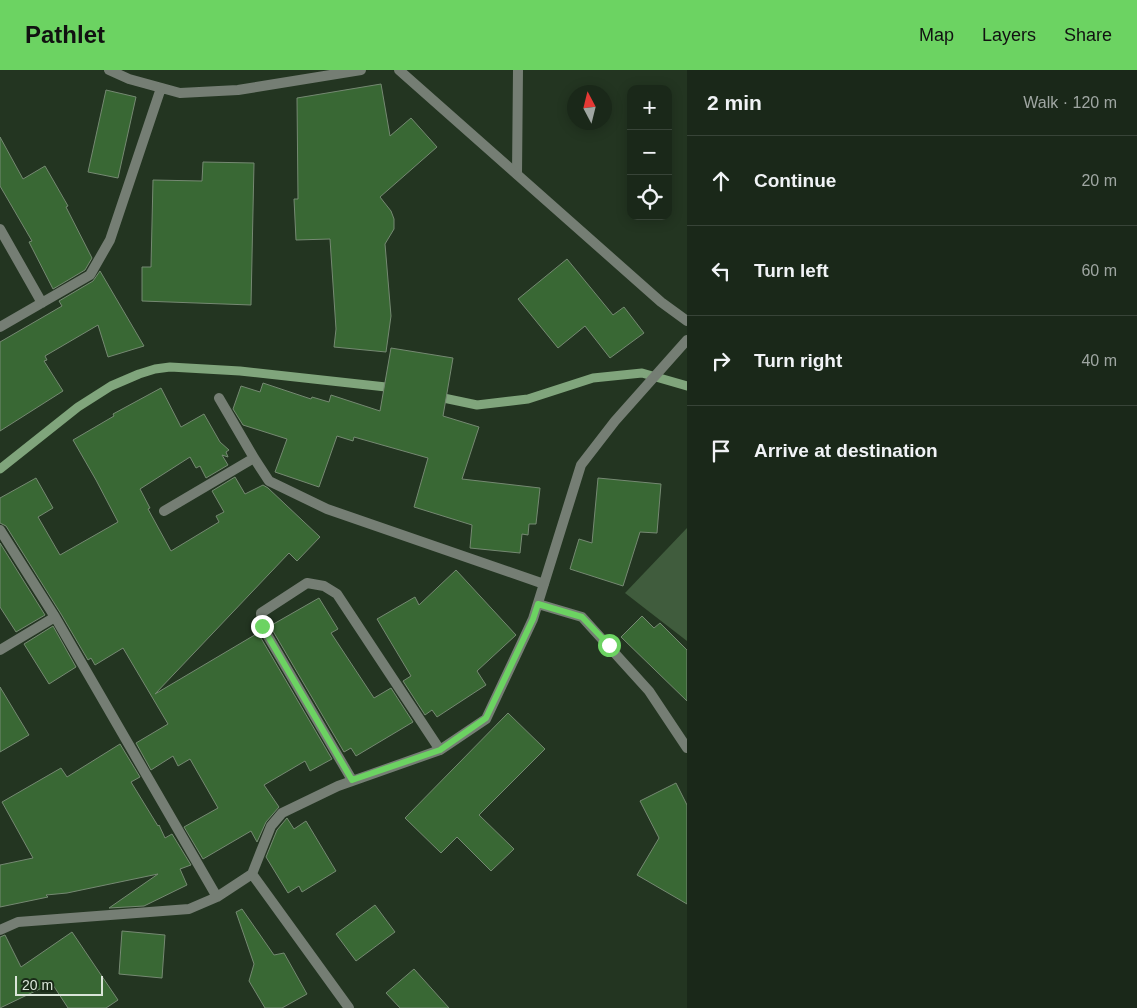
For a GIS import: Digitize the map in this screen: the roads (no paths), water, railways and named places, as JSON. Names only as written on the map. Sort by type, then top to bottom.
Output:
[{"type":"street","points":[[109,70],[129,79],[180,93],[238,90],[361,70]]},
{"type":"street","points":[[399,70],[661,302],[687,321]]},
{"type":"street","points":[[517,174],[518,70]]},
{"type":"street","points":[[0,327],[90,275],[110,240],[161,88]]},
{"type":"street","points":[[0,229],[42,303]]},
{"type":"street","points":[[0,930],[18,922],[189,909],[217,897],[252,874],[271,826],[282,812],[352,780],[440,750],[486,718],[533,619],[582,465],[615,421],[687,340]]},
{"type":"street","points":[[218,398],[270,481],[327,508],[544,584]]},
{"type":"street","points":[[164,511],[254,458]]},
{"type":"street","points":[[0,530],[55,617],[217,897]]},
{"type":"street","points":[[352,780],[262,626],[261,614],[307,583],[324,586],[337,594],[440,750]]},
{"type":"street","points":[[538,604],[582,617],[649,691],[687,748]]},
{"type":"street","points":[[0,650],[55,617]]},
{"type":"street","points":[[252,874],[349,1008]]},
{"type":"waterway","points":[[0,469],[78,407],[111,386],[155,369],[170,367],[240,371],[395,388]]},
{"type":"waterway","points":[[434,396],[477,405],[528,399],[593,378],[642,373],[687,386]]}]
